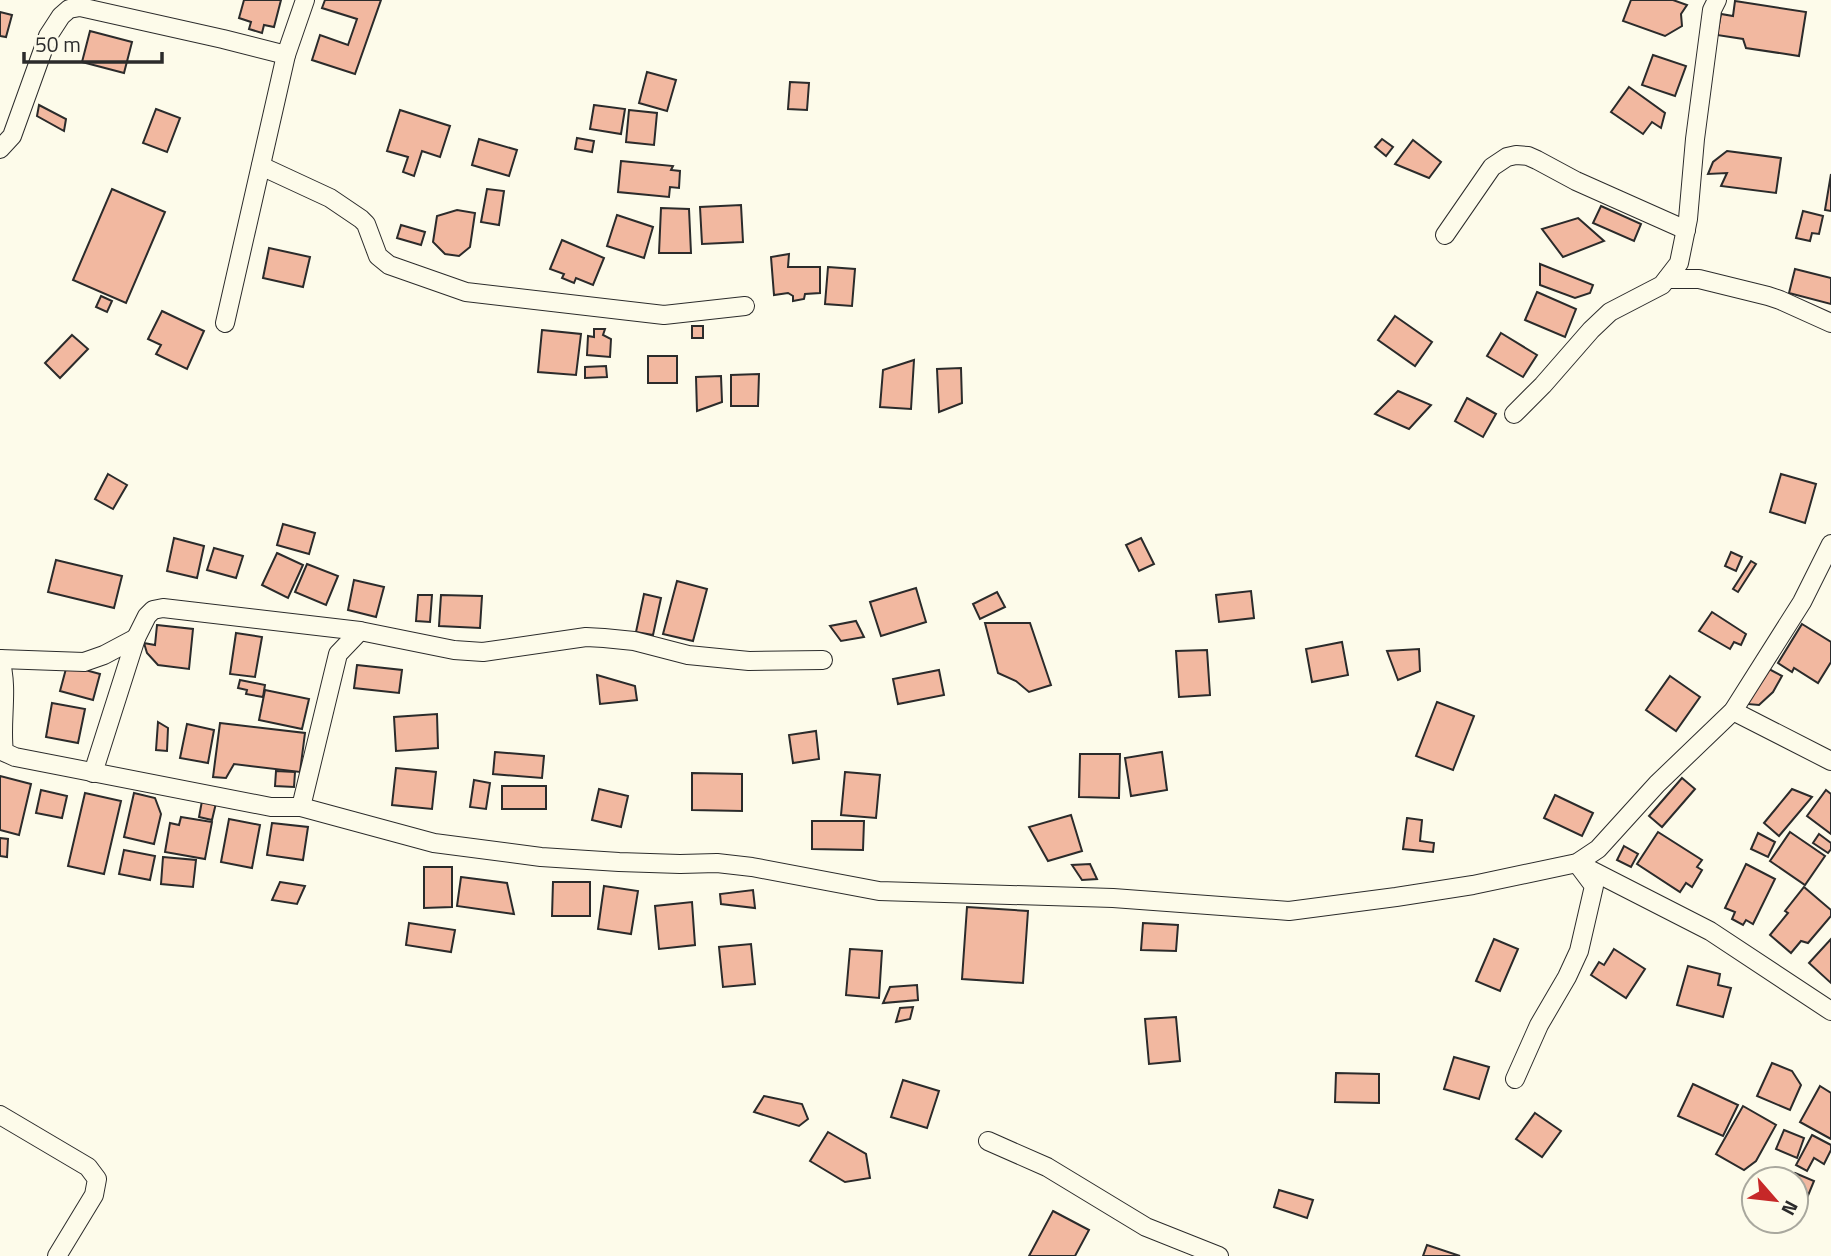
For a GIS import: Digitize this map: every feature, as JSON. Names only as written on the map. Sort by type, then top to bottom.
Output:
[{"type":"street","points":[[225,323],[286,55],[305,0]]},
{"type":"street","points":[[1514,414],[1610,312],[1662,285],[1679,263],[1686,230],[1712,9],[1717,0]]},
{"type":"street","points":[[0,149],[12,136],[48,36],[69,9],[80,7],[286,55]]},
{"type":"street","points":[[1445,235],[1492,167],[1507,157],[1517,155],[1528,156],[1576,181],[1686,230]]},
{"type":"street","points":[[261,166],[330,198],[361,219],[366,224],[378,256],[389,265],[466,292],[664,315],[746,306]]},
{"type":"street","points":[[1679,263],[1699,279]]},
{"type":"street","points":[[1667,279],[1699,279],[1780,300],[1831,323]]},
{"type":"street","points":[[136,638],[104,656],[84,662],[0,659],[5,688],[2,738],[4,752],[16,757],[93,773],[271,807],[301,807],[434,843],[541,858],[717,863],[879,891],[1113,898],[1289,911],[1473,885],[1577,863],[1598,849],[1657,784],[1733,711],[1802,602],[1831,544]]},
{"type":"street","points":[[93,773],[136,638],[147,616],[153,610],[163,608],[360,631],[454,650],[483,652],[595,637],[634,641],[688,655],[749,661],[823,660]]},
{"type":"street","points":[[301,807],[338,654],[360,631]]},
{"type":"street","points":[[1733,711],[1831,761]]},
{"type":"street","points":[[1577,863],[1710,932],[1831,1011]]},
{"type":"street","points":[[1515,1079],[1539,1025],[1579,951],[1594,886],[1577,863]]},
{"type":"street","points":[[0,1115],[88,1167],[97,1179],[94,1195],[57,1256]]},
{"type":"street","points":[[988,1141],[1047,1167],[1146,1227],[1219,1256]]},
{"type":"building","points":[[244,0],[281,0],[274,27],[264,25],[262,33],[249,29],[251,22],[239,18]]},
{"type":"building","points":[[325,0],[381,0],[355,74],[312,60],[320,35],[348,45],[357,19],[322,8]]},
{"type":"building","points":[[1631,0],[1673,0],[1687,5],[1681,14],[1682,26],[1665,36],[1623,21]]},
{"type":"building","points":[[1735,1],[1806,12],[1799,56],[1746,48],[1743,39],[1717,35],[1721,14],[1733,16]]},
{"type":"building","points":[[0,12],[12,15],[6,37],[0,36]]},
{"type":"building","points":[[90,31],[132,42],[124,73],[82,62]]},
{"type":"building","points":[[1653,55],[1686,66],[1675,96],[1642,85]]},
{"type":"building","points":[[647,72],[676,80],[667,111],[639,103]]},
{"type":"building","points":[[790,82],[809,83],[807,110],[788,109]]},
{"type":"building","points":[[1629,87],[1665,113],[1661,128],[1652,122],[1643,134],[1611,112]]},
{"type":"building","points":[[39,105],[66,119],[64,131],[37,116]]},
{"type":"building","points":[[594,105],[625,109],[621,134],[590,129]]},
{"type":"building","points":[[156,109],[180,118],[167,152],[143,143]]},
{"type":"building","points":[[400,110],[450,126],[440,157],[422,151],[414,176],[403,172],[408,157],[387,151]]},
{"type":"building","points":[[629,110],[657,113],[654,145],[626,142]]},
{"type":"building","points":[[577,138],[594,141],[592,152],[575,149]]},
{"type":"building","points":[[479,139],[517,150],[509,176],[472,165]]},
{"type":"building","points":[[1382,139],[1393,147],[1386,156],[1375,147]]},
{"type":"building","points":[[1413,140],[1441,162],[1429,178],[1395,164]]},
{"type":"building","points":[[1727,151],[1781,158],[1776,193],[1721,186],[1727,173],[1708,174],[1713,162]]},
{"type":"building","points":[[621,161],[673,166],[671,170],[680,171],[679,188],[670,187],[669,197],[618,192]]},
{"type":"building","points":[[1831,174],[1831,211],[1825,210]]},
{"type":"building","points":[[112,189],[165,212],[126,303],[73,280]]},
{"type":"building","points":[[487,189],[504,191],[499,225],[481,222]]},
{"type":"building","points":[[741,205],[743,242],[702,244],[700,207]]},
{"type":"building","points":[[1601,206],[1641,224],[1634,241],[1593,223]]},
{"type":"building","points":[[661,208],[689,209],[691,253],[659,253]]},
{"type":"building","points":[[457,210],[475,213],[470,247],[459,256],[445,254],[433,242],[437,216]]},
{"type":"building","points":[[1803,211],[1823,216],[1819,234],[1812,233],[1810,241],[1796,238]]},
{"type":"building","points":[[617,215],[653,227],[644,258],[607,246]]},
{"type":"building","points":[[1578,218],[1604,241],[1563,257],[1542,229]]},
{"type":"building","points":[[401,225],[425,232],[421,245],[397,238]]},
{"type":"building","points":[[562,240],[604,258],[593,285],[576,278],[574,283],[562,278],[564,274],[550,269]]},
{"type":"building","points":[[269,248],[310,257],[303,287],[263,278]]},
{"type":"building","points":[[789,254],[788,267],[820,267],[820,293],[805,294],[804,299],[793,301],[793,296],[788,293],[774,295],[771,257]]},
{"type":"building","points":[[1540,264],[1593,285],[1590,293],[1575,298],[1540,285]]},
{"type":"building","points":[[828,267],[855,269],[852,306],[825,304]]},
{"type":"building","points":[[1795,269],[1831,278],[1831,304],[1789,293]]},
{"type":"building","points":[[1537,292],[1576,309],[1565,337],[1525,320]]},
{"type":"building","points":[[101,296],[112,301],[107,312],[96,307]]},
{"type":"building","points":[[162,311],[204,331],[187,369],[156,354],[161,345],[148,339]]},
{"type":"building","points":[[1395,316],[1432,342],[1415,366],[1378,340]]},
{"type":"building","points":[[692,326],[703,326],[703,338],[692,338]]},
{"type":"building","points":[[594,329],[605,329],[603,335],[611,339],[610,357],[587,355],[588,336],[594,337]]},
{"type":"building","points":[[542,330],[581,334],[576,375],[538,372]]},
{"type":"building","points":[[1501,333],[1537,355],[1523,377],[1487,356]]},
{"type":"building","points":[[72,335],[88,349],[60,378],[45,363]]},
{"type":"building","points":[[648,356],[677,356],[677,383],[648,383]]},
{"type":"building","points":[[914,360],[911,409],[880,407],[883,370]]},
{"type":"building","points":[[606,366],[607,377],[585,378],[585,367]]},
{"type":"building","points":[[961,368],[962,403],[939,412],[937,369]]},
{"type":"building","points":[[759,374],[758,406],[731,406],[731,375]]},
{"type":"building","points":[[721,376],[722,402],[697,411],[696,377]]},
{"type":"building","points":[[1398,391],[1431,405],[1409,429],[1375,414]]},
{"type":"building","points":[[1467,398],[1496,414],[1483,437],[1455,421]]},
{"type":"building","points":[[108,474],[127,485],[113,509],[95,499]]},
{"type":"building","points":[[1781,474],[1816,484],[1805,523],[1770,512]]},
{"type":"building","points":[[283,524],[315,533],[309,554],[277,545]]},
{"type":"building","points":[[174,538],[204,546],[197,578],[167,571]]},
{"type":"building","points":[[1141,538],[1154,564],[1139,571],[1126,545]]},
{"type":"building","points":[[214,548],[243,556],[236,578],[207,570]]},
{"type":"building","points":[[1731,552],[1742,557],[1736,571],[1725,566]]},
{"type":"building","points":[[277,553],[303,565],[288,598],[262,585]]},
{"type":"building","points":[[56,560],[122,576],[114,608],[48,592]]},
{"type":"building","points":[[1751,561],[1756,564],[1738,592],[1733,589]]},
{"type":"building","points":[[307,564],[338,576],[326,605],[295,592]]},
{"type":"building","points":[[354,580],[384,587],[376,617],[348,610]]},
{"type":"building","points":[[677,581],[707,589],[693,641],[663,634]]},
{"type":"building","points":[[916,588],[926,622],[881,636],[870,602]]},
{"type":"building","points":[[1251,591],[1254,618],[1219,622],[1216,595]]},
{"type":"building","points":[[997,592],[1005,607],[980,619],[973,604]]},
{"type":"building","points":[[644,594],[661,598],[653,635],[636,632]]},
{"type":"building","points":[[418,595],[432,595],[430,622],[416,621]]},
{"type":"building","points":[[441,595],[482,596],[480,628],[439,626]]},
{"type":"building","points":[[1712,612],[1746,634],[1741,645],[1734,642],[1730,649],[1699,631]]},
{"type":"building","points":[[856,621],[864,637],[841,641],[830,626]]},
{"type":"building","points":[[985,623],[1030,623],[1051,685],[1029,692],[1016,681],[998,673]]},
{"type":"building","points":[[1802,624],[1831,642],[1831,662],[1818,683],[1794,668],[1792,672],[1778,663]]},
{"type":"building","points":[[157,625],[193,629],[189,669],[158,665],[147,653],[144,643],[155,645]]},
{"type":"building","points":[[236,633],[262,637],[255,677],[230,674]]},
{"type":"building","points":[[1342,642],[1348,675],[1312,682],[1306,649]]},
{"type":"building","points":[[1419,649],[1420,671],[1398,680],[1387,651]]},
{"type":"building","points":[[1207,650],[1210,695],[1179,697],[1176,651]]},
{"type":"building","points":[[67,665],[100,674],[93,700],[60,691]]},
{"type":"building","points":[[357,665],[402,670],[399,693],[354,688]]},
{"type":"building","points":[[1767,668],[1782,676],[1773,692],[1759,705],[1747,704]]},
{"type":"building","points":[[939,670],[944,695],[898,704],[893,679]]},
{"type":"building","points":[[597,675],[635,686],[637,700],[600,704]]},
{"type":"building","points":[[1670,676],[1700,697],[1676,731],[1646,710]]},
{"type":"building","points":[[240,680],[265,685],[263,697],[246,694],[247,690],[238,688]]},
{"type":"building","points":[[265,690],[309,699],[302,729],[259,720]]},
{"type":"building","points":[[1437,702],[1474,716],[1453,770],[1416,756]]},
{"type":"building","points":[[52,703],[85,709],[78,743],[46,737]]},
{"type":"building","points":[[437,714],[438,748],[396,751],[394,717]]},
{"type":"building","points":[[158,722],[168,728],[167,751],[156,750]]},
{"type":"building","points":[[220,723],[305,733],[300,772],[234,764],[226,778],[213,777]]},
{"type":"building","points":[[187,724],[214,730],[208,763],[180,758]]},
{"type":"building","points":[[816,731],[819,759],[793,763],[789,735]]},
{"type":"building","points":[[495,752],[544,756],[542,778],[493,774]]},
{"type":"building","points":[[1162,752],[1167,790],[1131,796],[1125,758]]},
{"type":"building","points":[[1080,754],[1120,754],[1119,798],[1079,797]]},
{"type":"building","points":[[396,768],[436,772],[432,809],[392,805]]},
{"type":"building","points":[[276,771],[295,772],[294,787],[275,786]]},
{"type":"building","points":[[845,772],[880,775],[876,818],[841,815]]},
{"type":"building","points":[[692,773],[742,774],[742,811],[692,810]]},
{"type":"building","points":[[0,776],[31,784],[19,835],[0,830]]},
{"type":"building","points":[[1682,778],[1695,789],[1662,827],[1649,816]]},
{"type":"building","points":[[474,780],[490,783],[486,809],[470,807]]},
{"type":"building","points":[[502,786],[546,786],[546,809],[502,809]]},
{"type":"building","points":[[599,789],[628,796],[621,827],[592,820]]},
{"type":"building","points":[[1792,789],[1812,797],[1779,836],[1764,823]]},
{"type":"building","points":[[41,790],[67,796],[62,818],[36,813]]},
{"type":"building","points":[[1826,790],[1831,794],[1831,834],[1807,816]]},
{"type":"building","points":[[85,793],[121,801],[104,874],[68,866]]},
{"type":"building","points":[[134,793],[155,798],[161,814],[154,844],[124,837]]},
{"type":"building","points":[[1555,795],[1593,813],[1582,836],[1544,818]]},
{"type":"building","points":[[202,801],[216,803],[212,820],[199,817]]},
{"type":"building","points":[[1071,815],[1082,851],[1048,861],[1029,827]]},
{"type":"building","points":[[181,817],[212,822],[205,859],[165,852],[170,823],[179,825]]},
{"type":"building","points":[[1407,818],[1422,820],[1420,841],[1434,843],[1433,852],[1403,849]]},
{"type":"building","points":[[229,819],[260,825],[252,868],[221,862]]},
{"type":"building","points":[[812,821],[864,821],[863,850],[812,849]]},
{"type":"building","points":[[272,823],[308,827],[303,860],[267,855]]},
{"type":"building","points":[[1658,832],[1702,860],[1697,867],[1702,870],[1692,887],[1686,883],[1680,892],[1637,864]]},
{"type":"building","points":[[1790,832],[1825,856],[1805,885],[1770,861]]},
{"type":"building","points":[[1758,833],[1775,842],[1768,857],[1751,849]]},
{"type":"building","points":[[1819,834],[1831,843],[1828,853],[1813,843]]},
{"type":"building","points":[[0,838],[8,839],[7,857],[0,856]]},
{"type":"building","points":[[1624,846],[1638,854],[1631,867],[1617,860]]},
{"type":"building","points":[[124,850],[155,856],[150,880],[119,874]]},
{"type":"building","points":[[163,857],[196,860],[193,887],[161,884]]},
{"type":"building","points":[[1090,864],[1097,879],[1082,880],[1072,865]]},
{"type":"building","points":[[1746,864],[1775,879],[1753,924],[1746,920],[1743,925],[1732,919],[1735,912],[1725,908]]},
{"type":"building","points":[[424,867],[452,867],[452,907],[424,908]]},
{"type":"building","points":[[461,877],[507,883],[514,914],[457,906]]},
{"type":"building","points":[[280,882],[305,886],[297,904],[272,900]]},
{"type":"building","points":[[553,882],[590,882],[590,916],[552,916]]},
{"type":"building","points":[[604,886],[638,891],[631,934],[598,929]]},
{"type":"building","points":[[1804,887],[1831,910],[1831,916],[1808,943],[1801,941],[1791,953],[1770,935]]},
{"type":"building","points":[[753,890],[755,908],[721,904],[720,894]]},
{"type":"building","points":[[692,902],[695,945],[659,949],[655,906]]},
{"type":"building","points":[[967,907],[1028,911],[1023,983],[962,979]]},
{"type":"building","points":[[409,923],[455,930],[451,952],[406,945]]},
{"type":"building","points":[[1143,923],[1178,925],[1176,951],[1141,950]]},
{"type":"building","points":[[1494,939],[1518,949],[1500,991],[1476,981]]},
{"type":"building","points":[[1831,939],[1831,983],[1809,963]]},
{"type":"building","points":[[751,944],[755,984],[723,987],[719,947]]},
{"type":"building","points":[[850,949],[882,951],[879,998],[846,995]]},
{"type":"building","points":[[1614,949],[1645,969],[1626,998],[1591,975],[1599,962],[1604,965]]},
{"type":"building","points":[[1688,966],[1720,974],[1718,985],[1731,988],[1723,1017],[1677,1005]]},
{"type":"building","points":[[917,985],[918,1000],[883,1003],[890,987]]},
{"type":"building","points":[[913,1007],[910,1019],[896,1022],[900,1008]]},
{"type":"building","points":[[1176,1017],[1180,1061],[1149,1064],[1145,1019]]},
{"type":"building","points":[[1454,1057],[1489,1067],[1479,1099],[1444,1089]]},
{"type":"building","points":[[1772,1063],[1792,1071],[1801,1085],[1790,1110],[1757,1096]]},
{"type":"building","points":[[1336,1073],[1379,1074],[1379,1103],[1335,1102]]},
{"type":"building","points":[[903,1080],[939,1091],[927,1128],[891,1117]]},
{"type":"building","points":[[1693,1084],[1738,1105],[1723,1136],[1678,1116]]},
{"type":"building","points":[[1820,1086],[1831,1093],[1831,1139],[1800,1122]]},
{"type":"building","points":[[764,1096],[802,1104],[808,1119],[799,1126],[754,1112]]},
{"type":"building","points":[[1743,1106],[1776,1125],[1756,1161],[1751,1165],[1740,1165],[1740,1168],[1716,1154]]},
{"type":"building","points":[[1535,1113],[1561,1131],[1542,1157],[1516,1139]]},
{"type":"building","points":[[1784,1130],[1804,1138],[1797,1158],[1776,1149]]},
{"type":"building","points":[[828,1132],[866,1154],[870,1178],[845,1182],[810,1161]]},
{"type":"building","points":[[1812,1135],[1831,1145],[1824,1164],[1814,1158],[1810,1165],[1796,1165]]},
{"type":"building","points":[[1279,1190],[1313,1200],[1307,1218],[1274,1207]]},
{"type":"building","points":[[1053,1211],[1089,1230],[1075,1256],[1029,1256]]},
{"type":"building","points":[[1427,1245],[1460,1256],[1423,1256]]}]
